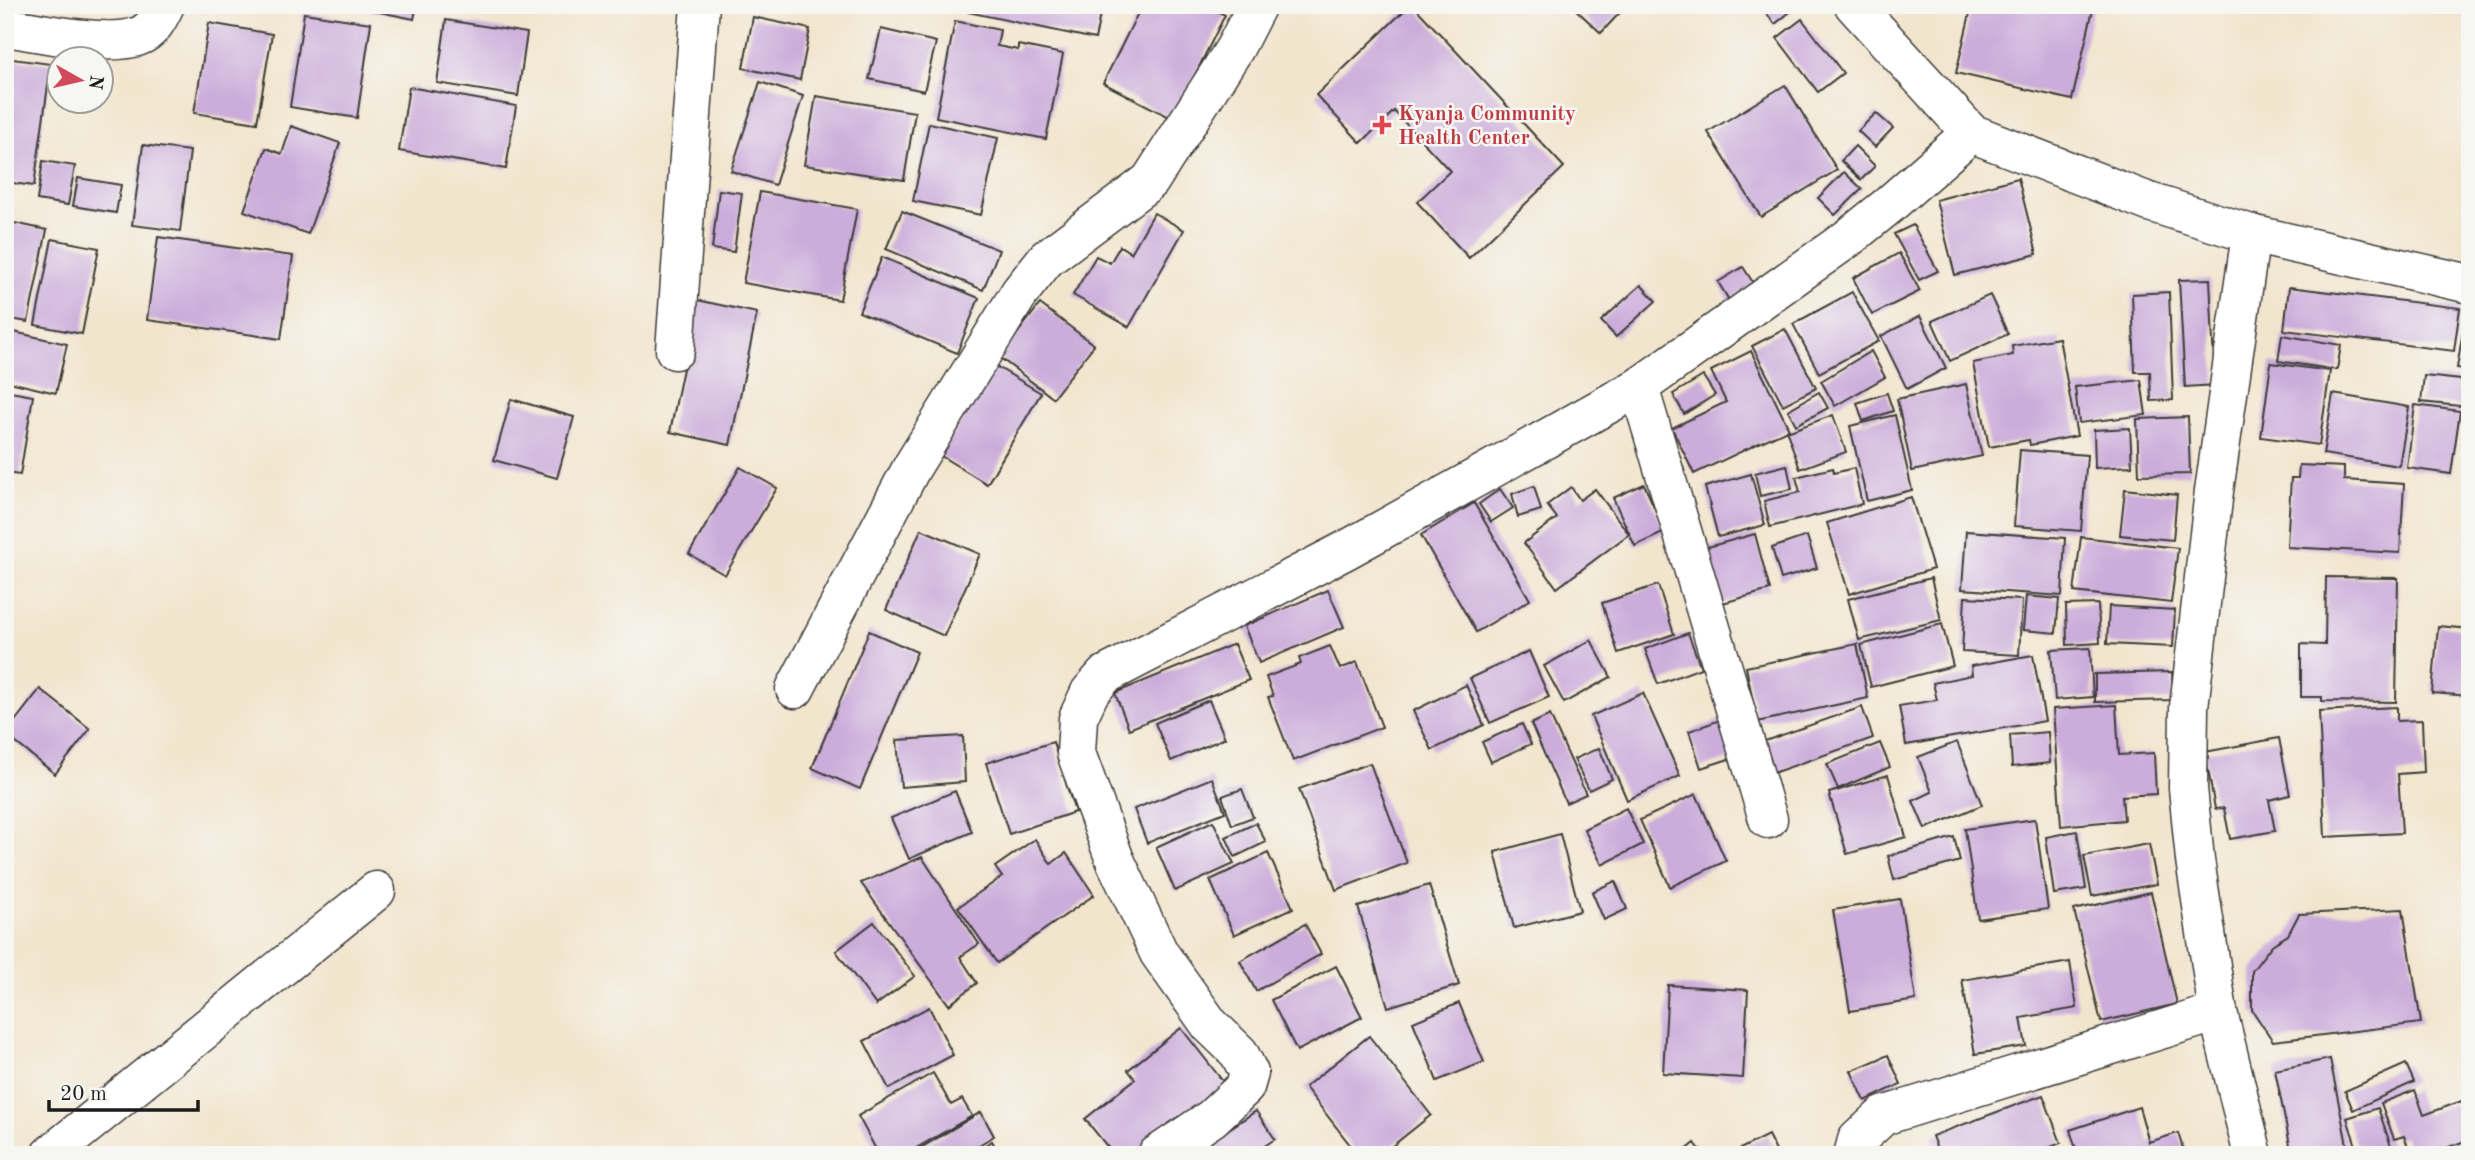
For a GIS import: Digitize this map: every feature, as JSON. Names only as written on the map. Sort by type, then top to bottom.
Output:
[{"type":"street","points":[[5,27],[108,41],[118,40],[138,37],[156,24],[165,5]]},
{"type":"street","points":[[675,350],[700,5]]},
{"type":"street","points":[[795,689],[912,467],[1020,292],[1046,259],[1150,181],[1235,47],[1257,5]]},
{"type":"street","points":[[1854,5],[1971,133],[2149,202],[2251,234],[2470,284]]},
{"type":"street","points":[[1157,1155],[1212,1118],[1245,1087],[1249,1073],[1239,1053],[1210,1024],[1159,953],[1115,860],[1076,753],[1078,718],[1090,692],[1105,675],[1346,550],[1639,387],[1847,239],[1971,133]]},
{"type":"street","points":[[2251,234],[2218,466],[2189,707],[2188,788],[2195,860],[2218,1012],[2253,1155]]},
{"type":"street","points":[[1639,387],[1768,818]]},
{"type":"street","points":[[50,1155],[376,891]]},
{"type":"street","points":[[1853,1155],[1857,1140],[1883,1116],[2218,1012]]},
{"type":"building","points":[[345,5],[417,5],[414,19]]},
{"type":"building","points":[[969,5],[1102,5],[1095,39],[968,12]]},
{"type":"building","points":[[1142,5],[1205,5],[1225,15],[1173,119],[1103,83]]},
{"type":"building","points":[[1413,5],[1564,167],[1469,258],[1417,202],[1450,171],[1394,111],[1361,143],[1316,95]]},
{"type":"building","points":[[1571,5],[1627,5],[1601,33]]},
{"type":"building","points":[[1760,5],[1793,5],[1795,8],[1775,24]]},
{"type":"building","points":[[1972,5],[2094,5],[2072,100],[1956,73]]},
{"type":"building","points":[[304,13],[371,23],[357,118],[290,107]]},
{"type":"building","points":[[753,17],[810,29],[800,80],[743,68]]},
{"type":"building","points":[[1802,19],[1843,73],[1818,92],[1777,38]]},
{"type":"building","points":[[446,20],[527,33],[518,96],[437,83]]},
{"type":"building","points":[[955,21],[1000,30],[997,46],[1018,50],[1018,45],[1063,54],[1046,139],[936,117]]},
{"type":"building","points":[[209,23],[272,34],[257,123],[194,113]]},
{"type":"building","points":[[881,29],[936,42],[924,91],[869,79]]},
{"type":"building","points":[[5,58],[46,63],[46,100],[34,186],[5,182]]},
{"type":"building","points":[[760,82],[803,96],[775,185],[731,171]]},
{"type":"building","points":[[1785,85],[1837,170],[1761,217],[1708,132]]},
{"type":"building","points":[[409,87],[516,106],[506,169],[399,151]]},
{"type":"building","points":[[816,96],[915,112],[904,180],[804,165]]},
{"type":"building","points":[[1876,113],[1893,128],[1875,147],[1858,131]]},
{"type":"building","points":[[929,123],[998,138],[981,215],[913,201]]},
{"type":"building","points":[[291,126],[340,143],[308,234],[244,211],[266,148],[282,154]]},
{"type":"building","points":[[143,145],[190,151],[180,231],[132,225]]},
{"type":"building","points":[[1855,146],[1875,166],[1861,180],[1841,161]]},
{"type":"building","points":[[43,161],[75,166],[68,205],[37,200]]},
{"type":"building","points":[[1844,172],[1862,189],[1835,215],[1818,198]]},
{"type":"building","points":[[78,178],[121,185],[116,213],[73,206]]},
{"type":"building","points":[[2018,178],[2037,254],[1955,275],[1936,200]]},
{"type":"building","points":[[719,190],[742,193],[734,252],[712,249]]},
{"type":"building","points":[[760,192],[857,209],[840,300],[743,283]]},
{"type":"building","points":[[902,211],[999,250],[983,290],[886,249]]},
{"type":"building","points":[[1154,213],[1184,230],[1129,327],[1073,295],[1096,256],[1110,263],[1120,246],[1131,253]]},
{"type":"building","points":[[5,221],[47,230],[28,322],[5,318]]},
{"type":"building","points":[[1913,225],[1938,271],[1919,280],[1894,234]]},
{"type":"building","points":[[158,237],[293,256],[281,339],[147,320]]},
{"type":"building","points":[[52,239],[99,248],[82,334],[35,325]]},
{"type":"building","points":[[1899,253],[1920,291],[1872,315],[1853,278]]},
{"type":"building","points":[[882,257],[979,298],[957,353],[859,312]]},
{"type":"building","points":[[1743,267],[1754,284],[1729,300],[1718,282]]},
{"type":"building","points":[[2210,279],[2215,385],[2185,387],[2179,280]]},
{"type":"building","points":[[1641,285],[1656,301],[1616,337],[1601,321]]},
{"type":"building","points":[[2289,287],[2460,308],[2454,351],[2284,330]]},
{"type":"building","points":[[1852,292],[1879,341],[1819,373],[1793,324]]},
{"type":"building","points":[[2169,292],[2173,400],[2151,401],[2150,372],[2135,372],[2132,294]]},
{"type":"building","points":[[1990,295],[2008,334],[1950,361],[1932,321]]},
{"type":"building","points":[[697,300],[757,313],[730,445],[670,432]]},
{"type":"building","points":[[1040,304],[1094,345],[1053,398],[999,357]]},
{"type":"building","points":[[2467,306],[2470,306],[2470,370],[2457,368]]},
{"type":"building","points":[[1920,316],[1946,368],[1907,389],[1881,336]]},
{"type":"building","points":[[1785,329],[1816,388],[1783,405],[1752,346]]},
{"type":"building","points":[[5,330],[67,344],[56,393],[5,381]]},
{"type":"building","points":[[2282,335],[2341,345],[2337,370],[2278,361]]},
{"type":"building","points":[[2059,338],[2077,436],[2030,445],[2029,440],[1989,447],[1973,363],[2013,355],[2012,346]]},
{"type":"building","points":[[1751,351],[1789,429],[1694,474],[1672,428],[1726,402],[1711,371]]},
{"type":"building","points":[[1871,351],[1885,377],[1835,406],[1821,381]]},
{"type":"building","points":[[2271,363],[2330,371],[2319,445],[2261,437]]},
{"type":"building","points":[[994,365],[1041,393],[987,484],[941,456]]},
{"type":"building","points":[[1703,376],[1715,395],[1684,414],[1673,394]]},
{"type":"building","points":[[2424,376],[2470,381],[2470,407],[2421,402]]},
{"type":"building","points":[[2141,380],[2146,415],[2079,423],[2075,387]]},
{"type":"building","points":[[1966,384],[1982,456],[1912,471],[1897,399]]},
{"type":"building","points":[[5,391],[33,396],[20,475],[5,473]]},
{"type":"building","points":[[1819,392],[1828,408],[1796,425],[1788,410]]},
{"type":"building","points":[[1887,393],[1893,411],[1863,421],[1857,403]]},
{"type":"building","points":[[2333,394],[2409,407],[2399,466],[2323,454]]},
{"type":"building","points":[[511,399],[574,417],[557,478],[494,460]]},
{"type":"building","points":[[2415,405],[2460,411],[2451,474],[2407,468]]},
{"type":"building","points":[[1833,415],[1846,452],[1800,469],[1787,432]]},
{"type":"building","points":[[1895,415],[1912,490],[1867,501],[1850,426]]},
{"type":"building","points":[[2188,417],[2190,474],[2139,475],[2137,419]]},
{"type":"building","points":[[2130,428],[2132,466],[2095,468],[2094,430]]},
{"type":"building","points":[[2020,450],[2087,455],[2081,531],[2014,526]]},
{"type":"building","points":[[1787,465],[1792,489],[1760,496],[1755,473]]},
{"type":"building","points":[[2299,465],[2344,467],[2344,480],[2404,484],[2400,553],[2287,547],[2291,478],[2298,478]]},
{"type":"building","points":[[740,467],[777,488],[725,575],[689,554]]},
{"type":"building","points":[[1833,468],[1834,473],[1854,468],[1862,504],[1770,527],[1764,501],[1800,492],[1796,477]]},
{"type":"building","points":[[1751,474],[1765,525],[1718,537],[1705,487]]},
{"type":"building","points":[[1644,484],[1665,532],[1635,546],[1613,498]]},
{"type":"building","points":[[1534,486],[1541,510],[1518,517],[1512,494]]},
{"type":"building","points":[[1571,487],[1580,500],[1595,489],[1629,534],[1557,588],[1524,543],[1557,518],[1547,505]]},
{"type":"building","points":[[1500,489],[1513,508],[1491,522],[1479,504]]},
{"type":"building","points":[[2125,489],[2177,495],[2173,540],[2120,535]]},
{"type":"building","points":[[1911,497],[1933,569],[1849,594],[1827,523]]},
{"type":"building","points":[[1474,503],[1530,600],[1476,632],[1421,535]]},
{"type":"building","points":[[921,529],[980,554],[944,636],[886,610]]},
{"type":"building","points":[[1966,531],[2065,538],[2062,596],[1962,589]]},
{"type":"building","points":[[1755,534],[1770,590],[1719,604],[1704,548]]},
{"type":"building","points":[[1807,536],[1817,568],[1781,579],[1772,548]]},
{"type":"building","points":[[2081,537],[2178,548],[2171,603],[2074,592]]},
{"type":"building","points":[[2326,577],[2398,578],[2396,702],[2322,701],[2322,697],[2301,697],[2301,644],[2325,645]]},
{"type":"building","points":[[1931,578],[1941,620],[1859,640],[1848,599]]},
{"type":"building","points":[[1658,585],[1674,634],[1618,653],[1602,603]]},
{"type":"building","points":[[1328,590],[1344,627],[1259,663],[1244,626]]},
{"type":"building","points":[[2026,596],[2059,599],[2056,633],[2023,630]]},
{"type":"building","points":[[1965,597],[2022,600],[2019,655],[1962,652]]},
{"type":"building","points":[[2098,604],[2100,643],[2067,645],[2066,605]]},
{"type":"building","points":[[2109,606],[2175,610],[2173,647],[2107,644]]},
{"type":"building","points":[[1942,624],[1953,666],[1871,687],[1861,645]]},
{"type":"building","points":[[2438,626],[2470,629],[2470,696],[2432,693]]},
{"type":"building","points":[[869,631],[917,652],[860,789],[812,768]]},
{"type":"building","points":[[1688,633],[1701,668],[1658,684],[1645,649]]},
{"type":"building","points":[[1591,640],[1611,677],[1564,703],[1544,666]]},
{"type":"building","points":[[1234,644],[1249,680],[1129,729],[1115,693]]},
{"type":"building","points":[[1857,644],[1868,698],[1757,722],[1746,667]]},
{"type":"building","points":[[1330,646],[1340,669],[1357,662],[1382,727],[1293,761],[1268,697],[1273,696],[1266,677],[1301,664],[1299,658]]},
{"type":"building","points":[[2090,648],[2093,697],[2055,700],[2051,650]]},
{"type":"building","points":[[1529,651],[1549,697],[1490,723],[1470,678]]},
{"type":"building","points":[[2033,655],[2045,721],[1906,745],[1899,706],[1937,700],[1933,683],[1972,675],[1971,666]]},
{"type":"building","points":[[2172,672],[2173,700],[2095,702],[2095,674]]},
{"type":"building","points":[[1466,685],[1484,725],[1432,750],[1413,711]]},
{"type":"building","points":[[40,689],[90,729],[55,774],[5,734]]},
{"type":"building","points":[[1643,693],[1680,776],[1627,800],[1591,716]]},
{"type":"building","points":[[1209,700],[1225,738],[1171,761],[1155,723]]},
{"type":"building","points":[[2116,705],[2119,755],[2154,753],[2156,794],[2122,796],[2124,820],[2061,826],[2053,709]]},
{"type":"building","points":[[1862,707],[1873,738],[1773,773],[1762,742]]},
{"type":"building","points":[[2397,707],[2397,721],[2422,720],[2424,772],[2398,774],[2402,833],[2325,837],[2319,711]]},
{"type":"building","points":[[1550,715],[1586,794],[1566,803],[1531,724]]},
{"type":"building","points":[[1720,720],[1732,758],[1701,768],[1689,731]]},
{"type":"building","points":[[1522,724],[1531,744],[1491,762],[1482,742]]},
{"type":"building","points":[[2048,732],[2050,763],[2012,767],[2010,735]]},
{"type":"building","points":[[963,736],[965,782],[901,787],[897,740]]},
{"type":"building","points":[[2279,738],[2290,795],[2269,800],[2275,831],[2230,839],[2224,808],[2215,809],[2205,752]]},
{"type":"building","points":[[1053,742],[1075,812],[1009,834],[986,763]]},
{"type":"building","points":[[1957,742],[1982,805],[1925,829],[1913,801],[1932,792],[1918,757]]},
{"type":"building","points":[[1880,743],[1890,767],[1838,789],[1827,764]]},
{"type":"building","points":[[1599,748],[1612,779],[1589,790],[1574,759]]},
{"type":"building","points":[[1370,763],[1407,863],[1336,890],[1299,789]]},
{"type":"building","points":[[1888,775],[1906,837],[1847,854],[1829,793]]},
{"type":"building","points":[[1212,778],[1225,812],[1147,843],[1134,809]]},
{"type":"building","points":[[1242,789],[1253,817],[1232,825],[1222,796]]},
{"type":"building","points":[[955,791],[972,832],[909,859],[891,818]]},
{"type":"building","points":[[1696,794],[1726,861],[1670,887],[1640,820]]},
{"type":"building","points":[[1626,808],[1643,844],[1602,865],[1584,829]]},
{"type":"building","points":[[2035,819],[2048,909],[1978,919],[1965,829]]},
{"type":"building","points":[[1213,821],[1234,864],[1175,891],[1156,847]]},
{"type":"building","points":[[1256,823],[1266,842],[1235,857],[1226,837]]},
{"type":"building","points":[[2077,831],[2086,889],[2054,894],[2046,837]]},
{"type":"building","points":[[1560,834],[1580,911],[1514,928],[1495,852]]},
{"type":"building","points":[[1954,837],[1960,861],[1894,880],[1888,856]]},
{"type":"building","points":[[1035,839],[1051,864],[1066,853],[1094,895],[997,963],[958,907],[1002,877],[995,867]]},
{"type":"building","points":[[2149,844],[2157,884],[2092,896],[2084,856]]},
{"type":"building","points":[[1268,853],[1293,908],[1234,935],[1210,880]]},
{"type":"building","points":[[922,857],[979,944],[960,957],[977,983],[949,1005],[861,883]]},
{"type":"building","points":[[1615,881],[1627,909],[1604,920],[1592,892]]},
{"type":"building","points":[[1429,885],[1459,985],[1388,1007],[1358,907]]},
{"type":"building","points":[[2151,892],[2177,1004],[2101,1022],[2074,910]]},
{"type":"building","points":[[1900,899],[1916,1000],[1850,1011],[1833,910]]},
{"type":"building","points":[[2403,909],[2421,1023],[2273,1041],[2252,1010],[2252,971],[2272,945],[2288,935],[2299,914]]},
{"type":"building","points":[[874,922],[915,976],[876,1005],[836,951]]},
{"type":"building","points":[[1305,924],[1321,954],[1256,991],[1240,961]]},
{"type":"building","points":[[2070,962],[2077,1008],[2021,1018],[2026,1046],[1975,1054],[1962,980]]},
{"type":"building","points":[[1336,966],[1362,1017],[1297,1051],[1271,1000]]},
{"type":"building","points":[[1668,985],[1748,990],[1743,1078],[1663,1073]]},
{"type":"building","points":[[1459,1003],[1484,1062],[1437,1081],[1413,1022]]},
{"type":"building","points":[[929,1007],[953,1055],[889,1089],[864,1041]]},
{"type":"building","points":[[1181,1028],[1225,1084],[1138,1155],[1114,1155],[1085,1119],[1135,1079],[1128,1070]]},
{"type":"building","points":[[1369,1036],[1431,1115],[1381,1155],[1358,1155],[1305,1087]]},
{"type":"building","points":[[1888,1055],[1901,1084],[1865,1101],[1851,1071]]},
{"type":"building","points":[[2330,1059],[2349,1155],[2292,1155],[2275,1070]]},
{"type":"building","points":[[2406,1064],[2414,1082],[2353,1110],[2345,1091]]},
{"type":"building","points":[[933,1073],[951,1105],[962,1099],[972,1116],[904,1155],[879,1155],[858,1116]]},
{"type":"building","points":[[2415,1090],[2424,1115],[2470,1098],[2470,1139],[2428,1155],[2411,1155],[2404,1136],[2394,1139],[2381,1103]]},
{"type":"building","points":[[2043,1095],[2061,1143],[2030,1155],[1939,1155],[1932,1136]]},
{"type":"building","points":[[2139,1107],[2149,1142],[2178,1133],[2185,1155],[2078,1155],[2070,1130]]},
{"type":"building","points":[[2378,1108],[2394,1155],[2359,1155],[2347,1118]]},
{"type":"building","points":[[1256,1111],[1275,1139],[1251,1155],[1190,1155]]},
{"type":"building","points":[[981,1112],[994,1136],[962,1155],[909,1155]]},
{"type":"building","points":[[1768,1135],[1778,1155],[1728,1155]]},
{"type":"building","points":[[992,1141],[1000,1155],[969,1155]]},
{"type":"building","points":[[1695,1143],[1704,1155],[1680,1155]]},
{"type":"place","name":"Kyanja Community Health Center","points":[[1382,125]]}]
